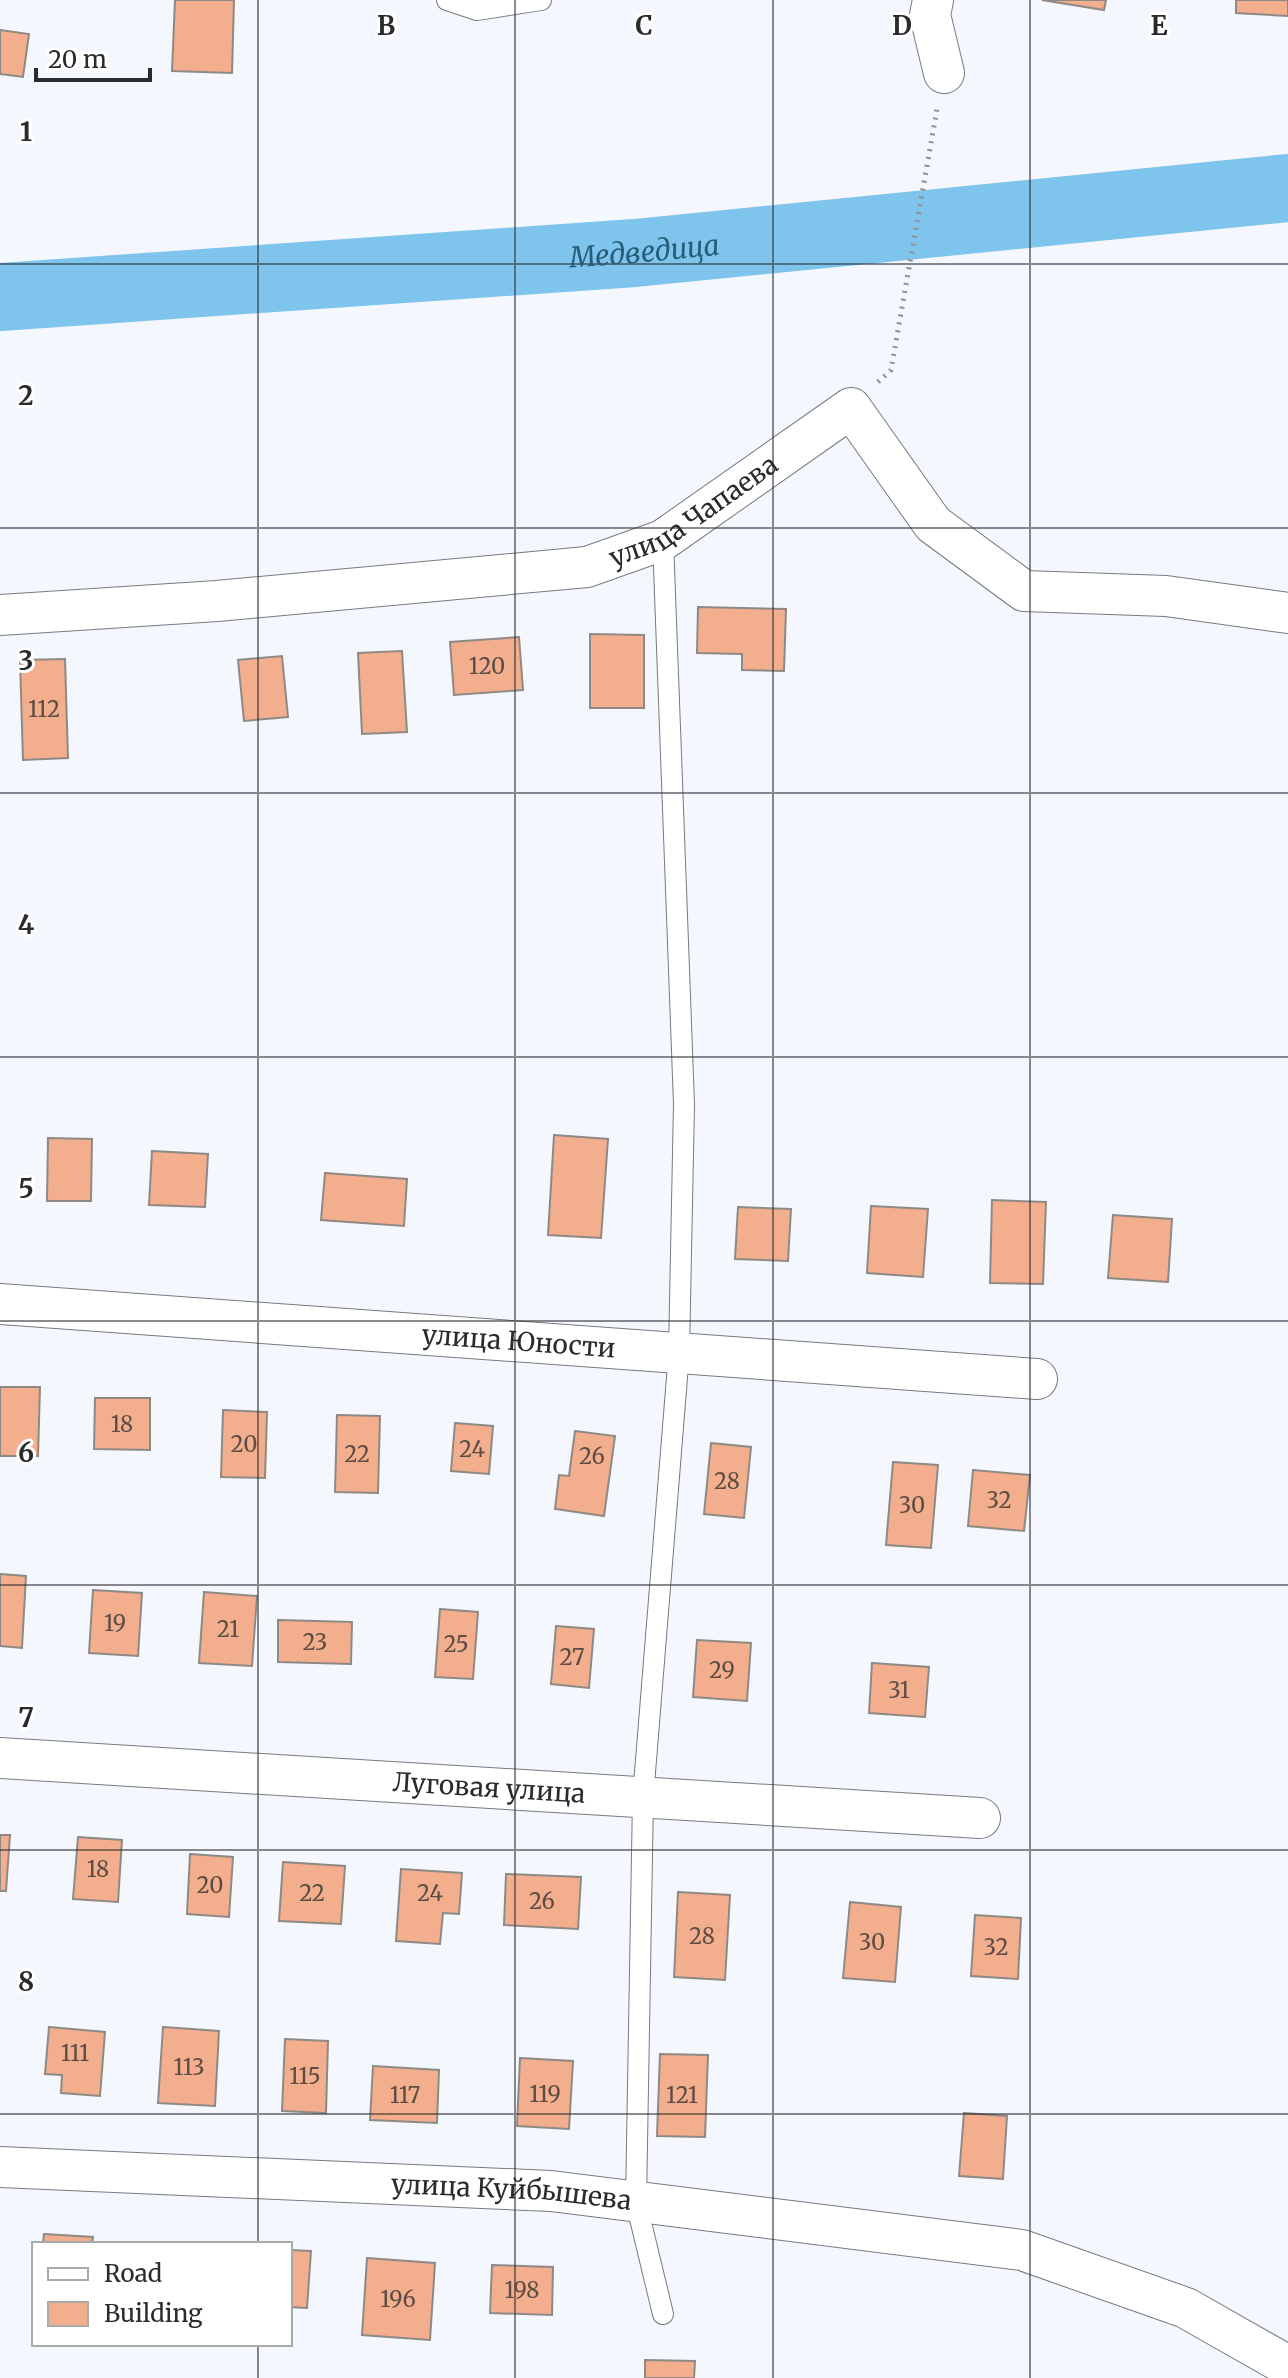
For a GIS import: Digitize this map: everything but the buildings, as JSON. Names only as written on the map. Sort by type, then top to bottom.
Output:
[{"type":"street","points":[[933,0],[930,15],[944,73]]},
{"type":"street","name":"улица Чапаева","points":[[0,615],[217,601],[587,567],[663,540],[851,408],[933,524],[1024,591],[1166,596],[1288,613]]},
{"type":"street","name":"улица Юности","points":[[0,1304],[1037,1379]]},
{"type":"street","name":"Луговая улица","points":[[0,1758],[980,1818]]},
{"type":"street","name":"улица Куйбышева","points":[[0,2167],[551,2191],[1022,2250],[1186,2308],[1288,2366]]},
{"type":"lane","points":[[447,0],[477,10],[541,0]]},
{"type":"lane","points":[[663,540],[684,1104],[679,1353],[643,1797],[636,2202],[663,2314]]},
{"type":"path","points":[[891,370],[944,73]]},
{"type":"waterway","name":"Медведица","points":[[0,297],[635,253],[1288,188]]}]
